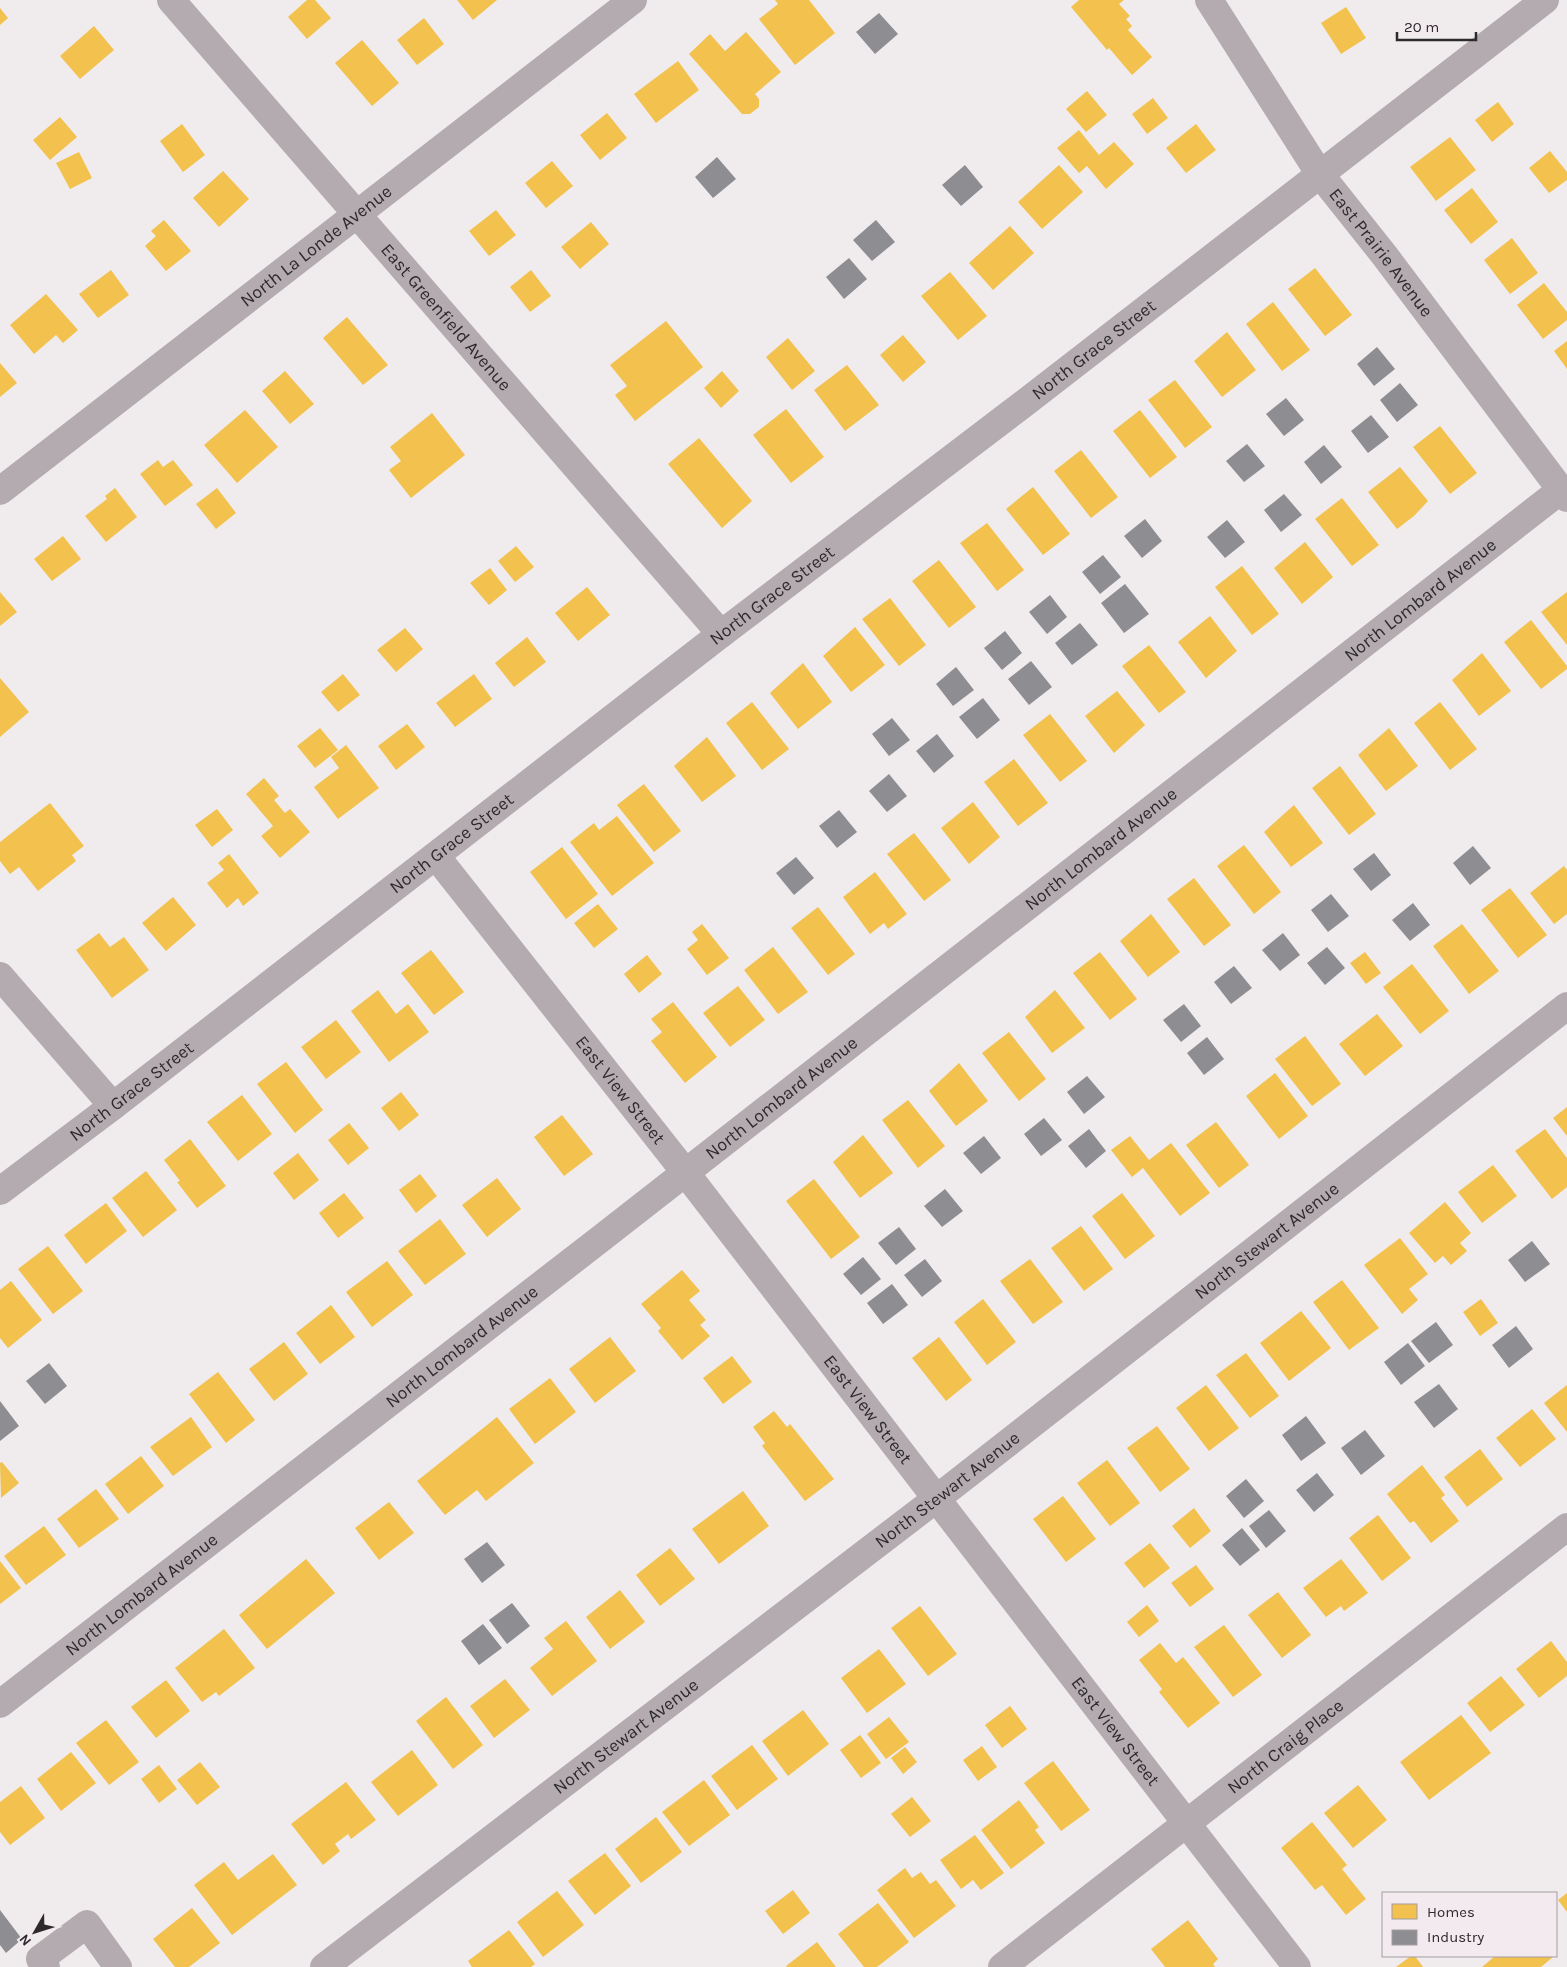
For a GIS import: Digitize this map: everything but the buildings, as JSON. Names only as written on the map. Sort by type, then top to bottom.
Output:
[{"type":"street","name":"East Greenfield Avenue","points":[[171,0],[721,634]]},
{"type":"street","name":"North La Londe Avenue","points":[[0,490],[633,0]]},
{"type":"street","name":"East Prairie Avenue","points":[[1209,0],[1320,174],[1385,256],[1564,494]]},
{"type":"street","name":"North Grace Street","points":[[0,1191],[113,1106],[721,634],[1022,405],[1545,0]]},
{"type":"street","name":"North Lombard Avenue","points":[[0,1704],[685,1172],[1564,494]]},
{"type":"street","name":"East View Street","points":[[436,856],[685,1172],[1297,1967]]},
{"type":"street","points":[[0,976],[113,1106]]},
{"type":"street","name":"North Stewart Avenue","points":[[324,1967],[936,1499],[1567,1006]]},
{"type":"street","name":"North Craig Place","points":[[1002,1967],[1567,1527]]},
{"type":"street","points":[[46,1967],[40,1959],[87,1924],[118,1967]]}]
